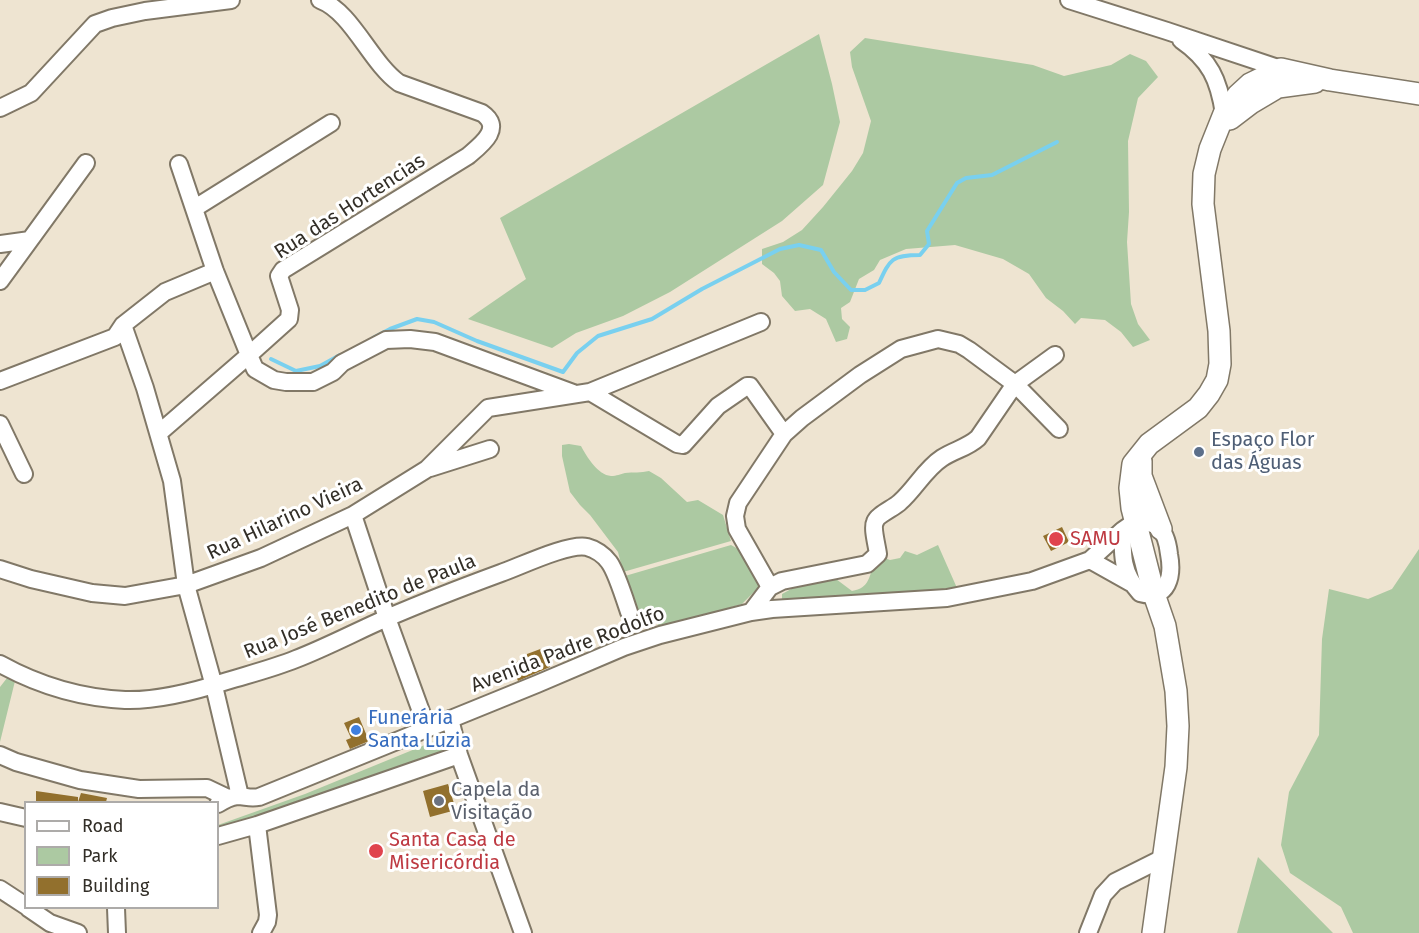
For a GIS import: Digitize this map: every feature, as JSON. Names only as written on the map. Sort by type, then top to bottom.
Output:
[{"type":"main road","points":[[1152,933],[1176,767],[1178,726],[1173,669],[1165,626],[1142,590],[1129,525],[1130,477],[1133,464],[1149,444],[1198,408],[1217,380],[1220,364],[1219,331],[1203,204],[1204,174],[1220,124],[1238,95],[1250,84],[1281,69],[1330,80],[1419,94]]},
{"type":"main road","points":[[1220,124],[1278,87],[1330,80]]},
{"type":"main road","points":[[1143,452],[1140,465],[1141,476],[1161,529]]},
{"type":"street","points":[[0,108],[31,93],[95,24],[145,11],[231,0]]},
{"type":"street","name":"Rua das Hortencias","points":[[159,433],[289,319],[290,310],[279,276],[283,270],[468,156],[490,133],[489,119],[482,113],[399,83],[392,78],[344,17],[331,5],[320,0]]},
{"type":"street","points":[[1070,0],[1281,69]]},
{"type":"street","points":[[1167,31],[1193,48],[1207,64],[1219,88]]},
{"type":"street","points":[[1220,124],[1219,74],[1230,61],[1245,57]]},
{"type":"street","points":[[195,208],[331,123]]},
{"type":"street","points":[[0,281],[86,163]]},
{"type":"street","points":[[179,164],[215,271],[255,369],[274,380],[313,382],[333,372],[342,363],[386,340],[410,339],[435,342],[583,393],[677,444],[683,445],[718,406],[750,386],[784,434]]},
{"type":"street","points":[[0,244],[30,240]]},
{"type":"street","points":[[0,381],[115,338],[123,325],[165,292],[215,271]]},
{"type":"street","name":"Rua Hilarino Vieira","points":[[0,568],[31,579],[92,593],[125,596],[186,585],[261,558],[353,515],[427,469],[488,408],[583,393],[761,322]]},
{"type":"street","points":[[123,325],[145,387],[172,481],[186,585],[214,686],[229,799]]},
{"type":"street","points":[[770,587],[737,529],[735,516],[738,503],[784,434],[860,375],[901,349],[938,339],[959,344],[1015,384],[1059,429]]},
{"type":"street","points":[[751,612],[770,587],[782,581],[867,564],[878,554],[874,524],[876,518],[907,496],[941,459],[972,444],[1015,384],[1055,355]]},
{"type":"street","points":[[0,424],[24,474]]},
{"type":"street","points":[[427,469],[490,449]]},
{"type":"street","points":[[353,515],[427,728]]},
{"type":"street","points":[[1090,560],[1142,590],[1165,589],[1171,577],[1171,563],[1167,542],[1161,529],[1149,522],[1129,525]]},
{"type":"street","name":"Avenida Padre Rodolfo","points":[[229,799],[258,797],[624,647],[660,635],[751,612],[947,598],[1032,581],[1090,560],[1129,525]]},
{"type":"street","name":"Rua José Benedito de Paula","points":[[0,664],[50,687],[91,696],[126,700],[174,696],[214,686],[296,659],[387,618],[576,546],[593,549],[602,554],[610,563],[629,612]]},
{"type":"street","points":[[450,718],[459,755],[523,933]]},
{"type":"street","points":[[0,755],[16,762],[80,780],[139,789],[207,788],[229,799]]},
{"type":"street","points":[[219,836],[257,825],[459,755]]},
{"type":"street","points":[[0,812],[24,818]]},
{"type":"street","points":[[257,825],[268,915],[261,933]]},
{"type":"street","points":[[1088,933],[1103,895],[1115,882],[1163,858]]},
{"type":"street","points":[[0,889],[24,905]]},
{"type":"street","points":[[30,909],[50,923],[72,932]]},
{"type":"street","points":[[116,909],[117,933]]},
{"type":"green space","points":[[819,34],[840,122],[823,185],[782,221],[670,292],[623,316],[576,333],[552,348],[468,319],[526,279],[500,218]]},
{"type":"green space","points":[[865,38],[1033,65],[1064,76],[1111,65],[1130,54],[1146,61],[1158,77],[1138,98],[1128,141],[1127,242],[1131,304],[1138,324],[1150,340],[1133,347],[1121,332],[1105,320],[1081,318],[1075,324],[1046,298],[1029,274],[1003,259],[955,245],[906,249],[880,260],[874,270],[859,279],[850,302],[841,308],[842,319],[850,327],[847,339],[836,342],[826,319],[810,309],[795,311],[782,296],[780,281],[762,264],[762,249],[783,242],[802,230],[852,171],[863,153],[871,121],[852,67],[850,52]]},
{"type":"green space","points":[[562,445],[581,446],[593,465],[606,475],[649,471],[661,478],[687,502],[698,500],[723,515],[731,541],[623,572],[618,552],[570,492],[562,456]]},
{"type":"green space","points":[[731,545],[740,550],[758,580],[759,587],[742,604],[662,627],[639,612],[625,576]]},
{"type":"green space","points":[[938,545],[957,588],[782,601],[782,594],[793,588],[836,579],[852,591],[858,589],[866,584],[875,561],[882,557],[890,560],[900,558],[905,551],[917,555]]},
{"type":"green space","points":[[1419,549],[1419,933],[1353,933],[1341,907],[1290,873],[1281,845],[1289,792],[1319,735],[1322,639],[1329,589],[1368,599],[1392,589]]},
{"type":"green space","points":[[7,678],[15,681],[0,742],[0,687]]},
{"type":"green space","points":[[437,740],[443,744],[441,755],[219,831],[219,825],[305,794]]},
{"type":"green space","points":[[1258,857],[1333,933],[1237,933]]},
{"type":"building","name":"SAMU","points":[[1062,527],[1069,542],[1051,551],[1043,536]]},
{"type":"building","points":[[543,648],[550,667],[518,681],[511,664]]},
{"type":"building","name":"Funerária Santa Luzia","points":[[359,717],[369,741],[350,749],[346,740],[351,738],[344,723]]},
{"type":"building","name":"Capela da Visitação","points":[[448,784],[456,810],[430,817],[423,791]]},
{"type":"building","points":[[36,791],[78,797],[78,801],[36,801]]},
{"type":"building","points":[[81,793],[107,798],[106,801],[78,801]]},
{"type":"waterway","points":[[373,338],[417,319],[434,322],[477,341],[563,372],[577,353],[598,336],[652,319],[702,289],[780,249],[799,245],[821,250],[834,272],[851,290],[865,290],[879,283],[886,268],[893,260],[903,256],[920,255],[929,244],[927,231],[957,183],[966,178],[992,175],[1057,142]]},
{"type":"waterway","points":[[271,359],[296,371],[320,366],[340,355]]},
{"type":"place","name":"Espaço Flor das Águas","points":[[1199,452]]},
{"type":"place","name":"SAMU","points":[[1056,539]]},
{"type":"place","name":"Funerária Santa Luzia","points":[[356,730]]},
{"type":"place","name":"Capela da Visitação","points":[[439,801]]},
{"type":"place","name":"Santa Casa de Misericórdia","points":[[376,851]]}]
